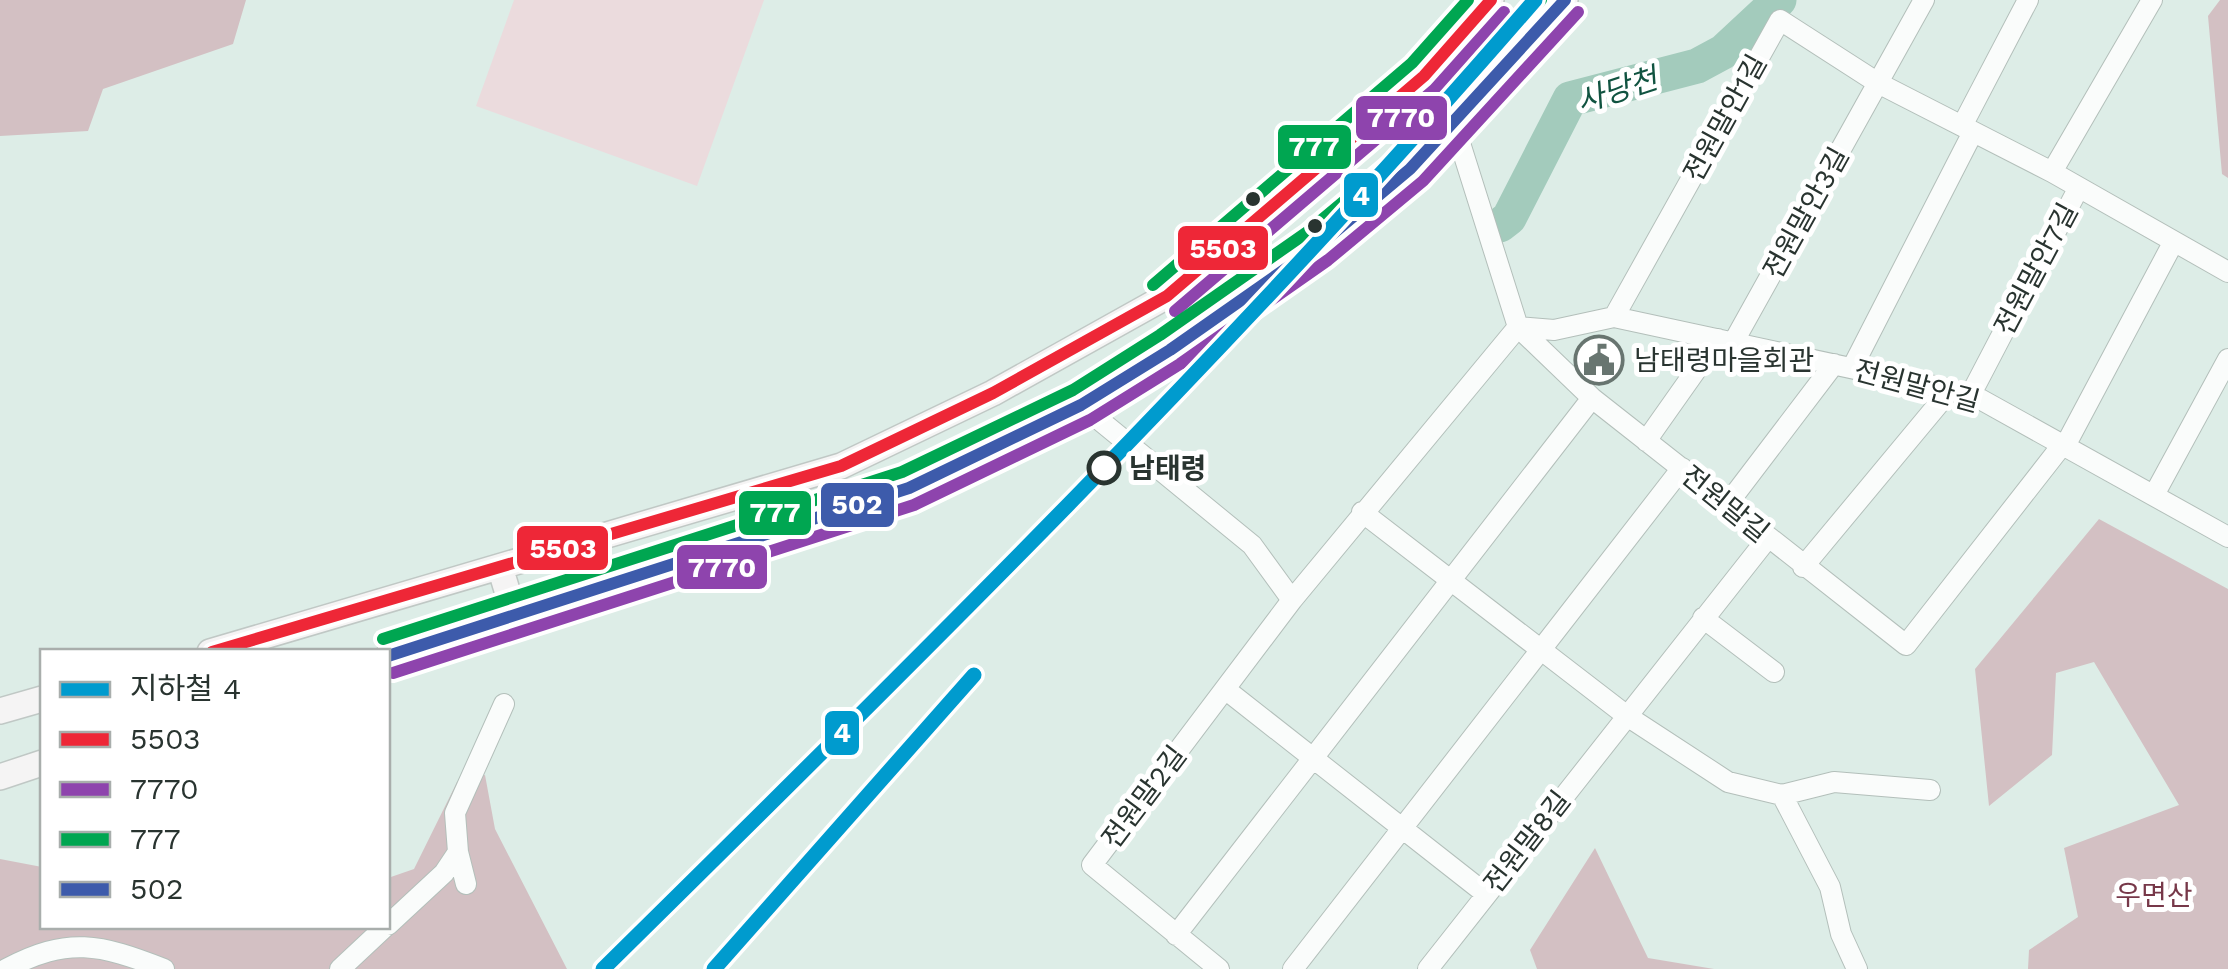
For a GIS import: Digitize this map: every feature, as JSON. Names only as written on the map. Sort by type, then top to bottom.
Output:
[{"type":"main road","points":[[220,649],[841,466],[993,393],[1167,296],[1424,76],[1491,0]]},
{"type":"main road","points":[[390,655],[909,488],[1081,405],[1170,350],[1316,247],[1410,169],[1566,0]]},
{"type":"main road","points":[[1424,76],[1454,124]]},
{"type":"main road","points":[[500,567],[514,617]]},
{"type":"main road","points":[[0,711],[40,700]]},
{"type":"main road","points":[[0,777],[40,765]]},
{"type":"street","name":"전원말안3길","points":[[1646,441],[1726,341],[1924,0]]},
{"type":"street","points":[[1726,506],[1843,366],[1968,129],[2028,0]]},
{"type":"street","name":"전원말안7길","points":[[2052,172],[2152,0]]},
{"type":"street","name":"전원말안1길","points":[[1614,317],[1780,20],[1878,83]]},
{"type":"street","points":[[1878,83],[2078,188]]},
{"type":"street","name":"전원말길","points":[[1454,124],[1518,327],[1592,398],[1803,568],[1906,645],[2064,445]]},
{"type":"street","name":"전원말안7길","points":[[1803,568],[1961,391],[2078,188],[2228,272]]},
{"type":"street","points":[[2064,445],[2173,244]]},
{"type":"street","name":"전원말안길","points":[[1518,327],[1554,330],[1614,317],[1961,391],[2228,537]]},
{"type":"street","name":"전원말2길","points":[[1176,935],[1092,866],[1292,600],[1518,327]]},
{"type":"street","points":[[2154,496],[2228,359]]},
{"type":"street","points":[[1219,969],[1176,935],[1592,398]]},
{"type":"street","points":[[1081,405],[1252,545],[1292,600]]},
{"type":"street","points":[[1293,969],[1682,468]]},
{"type":"street","points":[[1362,512],[1627,716],[1728,782],[1782,795],[1834,782],[1930,790]]},
{"type":"street","name":"전원말8길","points":[[1428,969],[1767,539]]},
{"type":"street","points":[[1703,618],[1774,672]]},
{"type":"street","points":[[1225,689],[1486,894]]},
{"type":"street","points":[[466,884],[458,852],[455,813],[504,704]]},
{"type":"street","points":[[1782,795],[1830,887],[1841,934],[1857,969]]},
{"type":"street","points":[[390,923],[444,872],[458,852]]},
{"type":"street","points":[[340,969],[384,929]]},
{"type":"street","points":[[6,969],[44,949],[90,944],[164,969]]},
{"type":"shaded area","points":[[514,0],[764,0],[697,186],[476,106]]},
{"type":"green space","points":[[0,0],[246,0],[233,44],[103,89],[88,131],[0,136]]},
{"type":"green space","points":[[2220,0],[2228,0],[2228,178],[2222,174],[2208,16]]},
{"type":"green space","name":"우면산","points":[[2099,519],[2228,589],[2228,969],[2028,969],[2029,950],[2078,917],[2064,848],[2179,805],[2094,662],[2056,673],[2052,755],[1989,806],[1975,669]]},
{"type":"green space","points":[[485,775],[495,829],[567,969],[0,969],[0,859],[40,867],[40,929],[390,929],[390,877],[414,869],[457,782]]},
{"type":"green space","points":[[1595,848],[1648,958],[1714,969],[1537,969],[1530,950]]},
{"type":"waterway","name":"사당천","points":[[1500,225],[1509,218],[1570,99],[1697,66],[1723,52],[1779,0]]},
{"type":"metro line","name":"4","points":[[603,969],[1079,494],[1311,250],[1535,0]]},
{"type":"metro line","name":"4","points":[[714,969],[974,675]]},
{"type":"transit line","name":"777","points":[[1153,285],[1412,63],[1468,0]]},
{"type":"transit line","name":"5503","points":[[222,649],[841,466],[993,393],[1167,296],[1424,76],[1491,0]]},
{"type":"transit line","name":"777","points":[[383,639],[902,472],[1073,390],[1160,335],[1306,233],[1398,156],[1541,0]]},
{"type":"transit line","name":"502","points":[[390,655],[909,488],[1081,405],[1170,350],[1317,247],[1410,169],[1565,0]]},
{"type":"transit line","name":"7770","points":[[1175,311],[1435,89],[1504,12]]},
{"type":"transit line","name":"7770","points":[[393,673],[914,505],[1090,420],[1180,364],[1328,260],[1423,181],[1578,12]]},
{"type":"place","name":"남태령마을회관","points":[[1599,360]]},
{"type":"place","name":"남태령","points":[[1104,468]]}]
